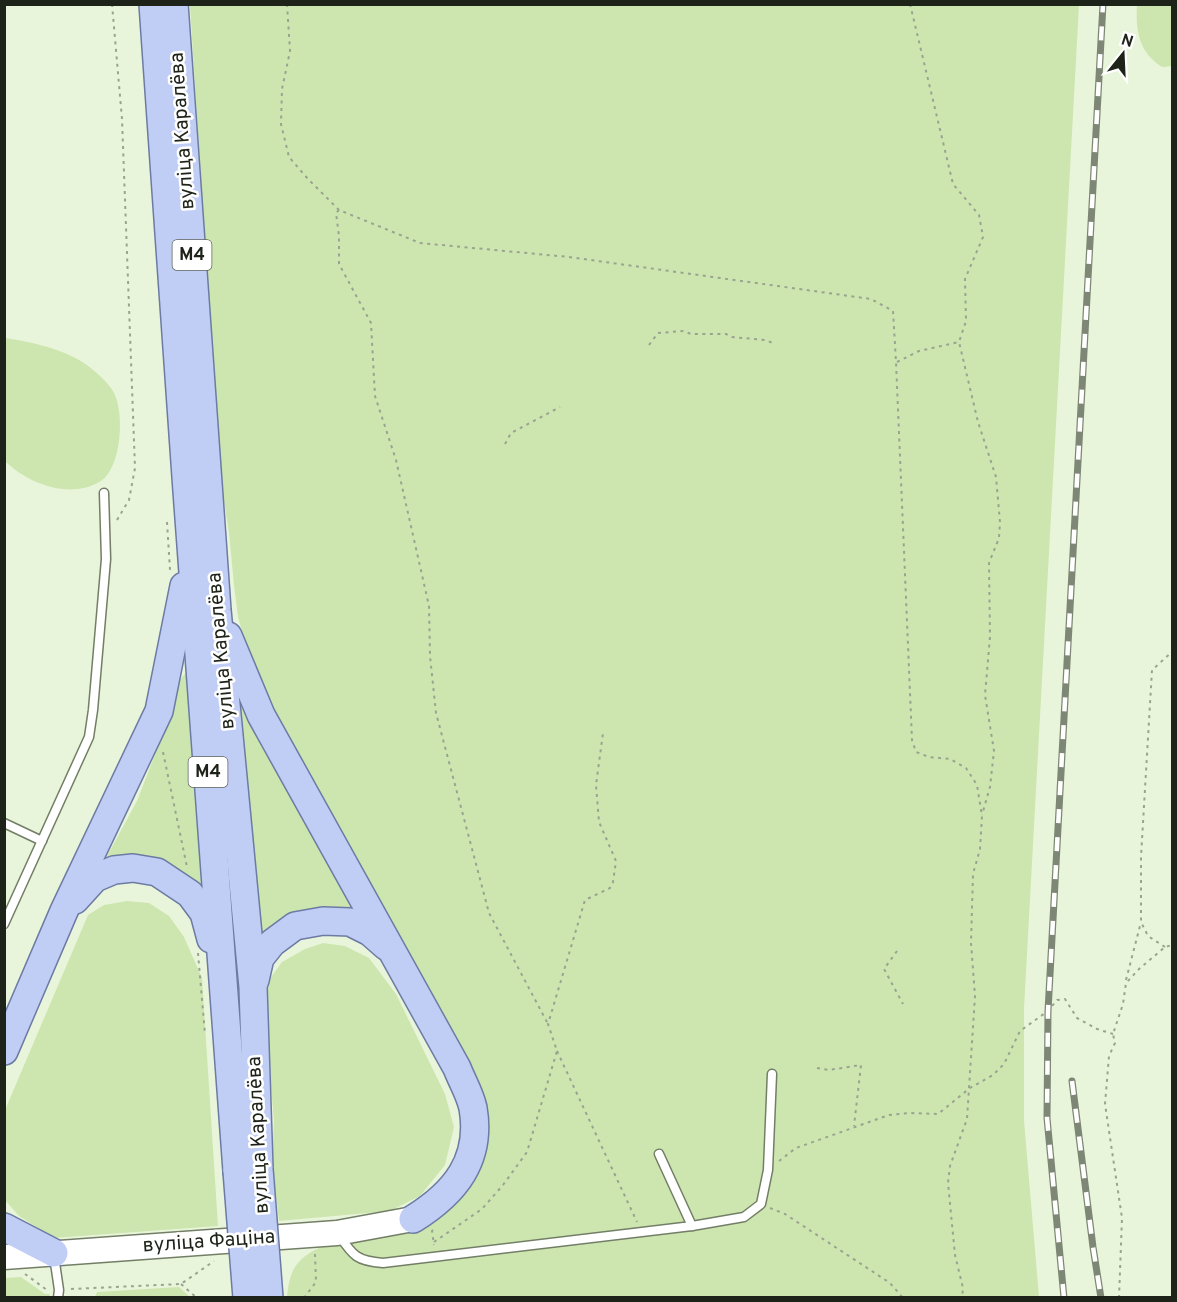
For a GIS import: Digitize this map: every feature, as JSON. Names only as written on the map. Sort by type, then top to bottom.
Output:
[{"type":"main road","name":"вуліца Каралёва","points":[[153,4],[224,992],[248,1170],[269,1298]]},
{"type":"main road","name":"вуліца Каралёва","points":[[174,4],[218,610],[253,987],[247,1298]]},
{"type":"main road","points":[[4,1051],[64,911],[159,711],[191,553]]},
{"type":"main road","points":[[218,610],[261,715],[457,1068],[472,1105],[475,1127],[473,1148],[465,1169],[443,1197],[413,1219]]},
{"type":"main road","points":[[64,911],[95,879],[114,870],[133,868],[157,872],[190,894],[204,913],[224,992]]},
{"type":"main road","points":[[253,987],[260,958],[272,943],[295,926],[324,921],[350,922],[370,932],[394,953]]},
{"type":"main road","name":"вуліца Фаціна","points":[[4,1257],[337,1233],[413,1219]]},
{"type":"main road","points":[[4,1227],[54,1253]]},
{"type":"lane","points":[[4,924],[89,737],[106,559],[104,493]]},
{"type":"lane","points":[[4,823],[42,841]]},
{"type":"lane","points":[[337,1233],[357,1257],[369,1262],[383,1263],[692,1226],[744,1216],[761,1204],[768,1170],[772,1074]]},
{"type":"lane","points":[[659,1154],[692,1226]]},
{"type":"lane","points":[[54,1253],[58,1294]]},
{"type":"path","points":[[105,537],[129,500],[135,468],[122,119],[112,4]]},
{"type":"path","points":[[287,4],[290,51],[282,89],[281,124],[289,157],[339,210],[420,243],[569,257],[871,299],[893,311],[912,740],[916,752],[929,757],[950,759],[966,768],[977,785],[982,816]]},
{"type":"path","points":[[910,4],[952,184],[979,215],[983,237],[965,279],[966,321],[959,342],[978,422],[996,477],[1000,522],[999,538],[989,563],[990,637],[985,695],[994,751],[990,787],[982,816],[980,849],[973,874],[971,943],[975,996],[970,1088],[967,1119],[950,1166],[948,1183],[955,1255],[963,1288],[962,1298]]},
{"type":"path","points":[[339,210],[336,213],[339,264],[371,323],[375,396],[396,460],[429,606],[430,656],[436,713],[489,913],[548,1024],[557,1051],[642,1232]]},
{"type":"path","points":[[649,345],[658,333],[683,331],[691,334],[726,334],[732,338],[765,340],[773,343]]},
{"type":"path","points":[[896,362],[919,351],[959,342]]},
{"type":"path","points":[[505,444],[511,433],[560,407]]},
{"type":"path","points":[[168,518],[170,578]]},
{"type":"path","points":[[1119,1298],[1122,1218],[1105,1104],[1109,1056],[1115,1043],[1113,1034],[1123,1004],[1125,983],[1141,922],[1141,857],[1152,670],[1173,652]]},
{"type":"path","points":[[548,1024],[585,900],[610,888],[614,882],[616,861],[599,822],[596,785],[603,733]]},
{"type":"path","points":[[1141,922],[1148,936],[1165,947]]},
{"type":"path","points":[[1125,983],[1165,947],[1173,945]]},
{"type":"path","points":[[897,951],[884,969],[903,1004]]},
{"type":"path","points":[[768,1170],[796,1148],[854,1126],[888,1115],[938,1114],[970,1088],[993,1075],[1004,1064],[1020,1030],[1048,1011],[1057,1000],[1065,999],[1077,1018],[1097,1029],[1113,1034]]},
{"type":"path","points":[[434,1242],[482,1209],[527,1152],[557,1051]]},
{"type":"path","points":[[817,1068],[829,1070],[861,1065],[854,1126]]},
{"type":"path","points":[[761,1204],[785,1214],[890,1283],[903,1298]]},
{"type":"path","points":[[304,1298],[316,1282],[315,1254],[305,1253]]},
{"type":"path","points":[[23,1273],[48,1291],[58,1294],[181,1284],[215,1260]]},
{"type":"path","points":[[181,1284],[197,1298]]},
{"type":"green space","points":[[190,5],[1079,5],[1024,1009],[1024,1120],[1039,1297],[287,1297],[293,1271],[298,1263],[312,1252],[329,1244],[349,1239],[412,1228],[431,1222],[447,1212],[464,1192],[484,1154],[269,706],[247,649],[238,617],[219,469]]},
{"type":"green space","points":[[1137,5],[1172,5],[1172,66],[1158,65],[1146,52],[1137,26]]},
{"type":"green space","points":[[4,338],[43,346],[71,356],[93,370],[113,391],[119,412],[119,438],[113,464],[101,481],[89,487],[77,489],[50,487],[25,476],[5,461]]},
{"type":"green space","points":[[189,669],[208,896],[100,869],[137,801],[168,721],[178,682]]},
{"type":"green space","points":[[233,678],[362,920],[267,936],[255,927]]},
{"type":"green space","points":[[127,901],[149,903],[169,916],[184,937],[202,978],[218,1226],[54,1238],[19,1216],[5,1200],[5,1110],[88,915],[104,905]]},
{"type":"green space","points":[[323,943],[345,946],[369,958],[396,994],[445,1094],[454,1127],[445,1165],[420,1196],[390,1211],[279,1221],[272,1162],[274,1121],[264,1003],[269,980],[282,962],[305,949]]},
{"type":"green space","points":[[21,1277],[45,1294],[50,1294],[49,1297],[5,1297],[5,1278]]},
{"type":"green space","points":[[179,1287],[190,1297],[95,1297],[97,1292]]},
{"type":"railway","points":[[1064,1298],[1047,1118],[1048,1011],[1103,4]]},
{"type":"railway","points":[[1072,1081],[1101,1298]]}]
